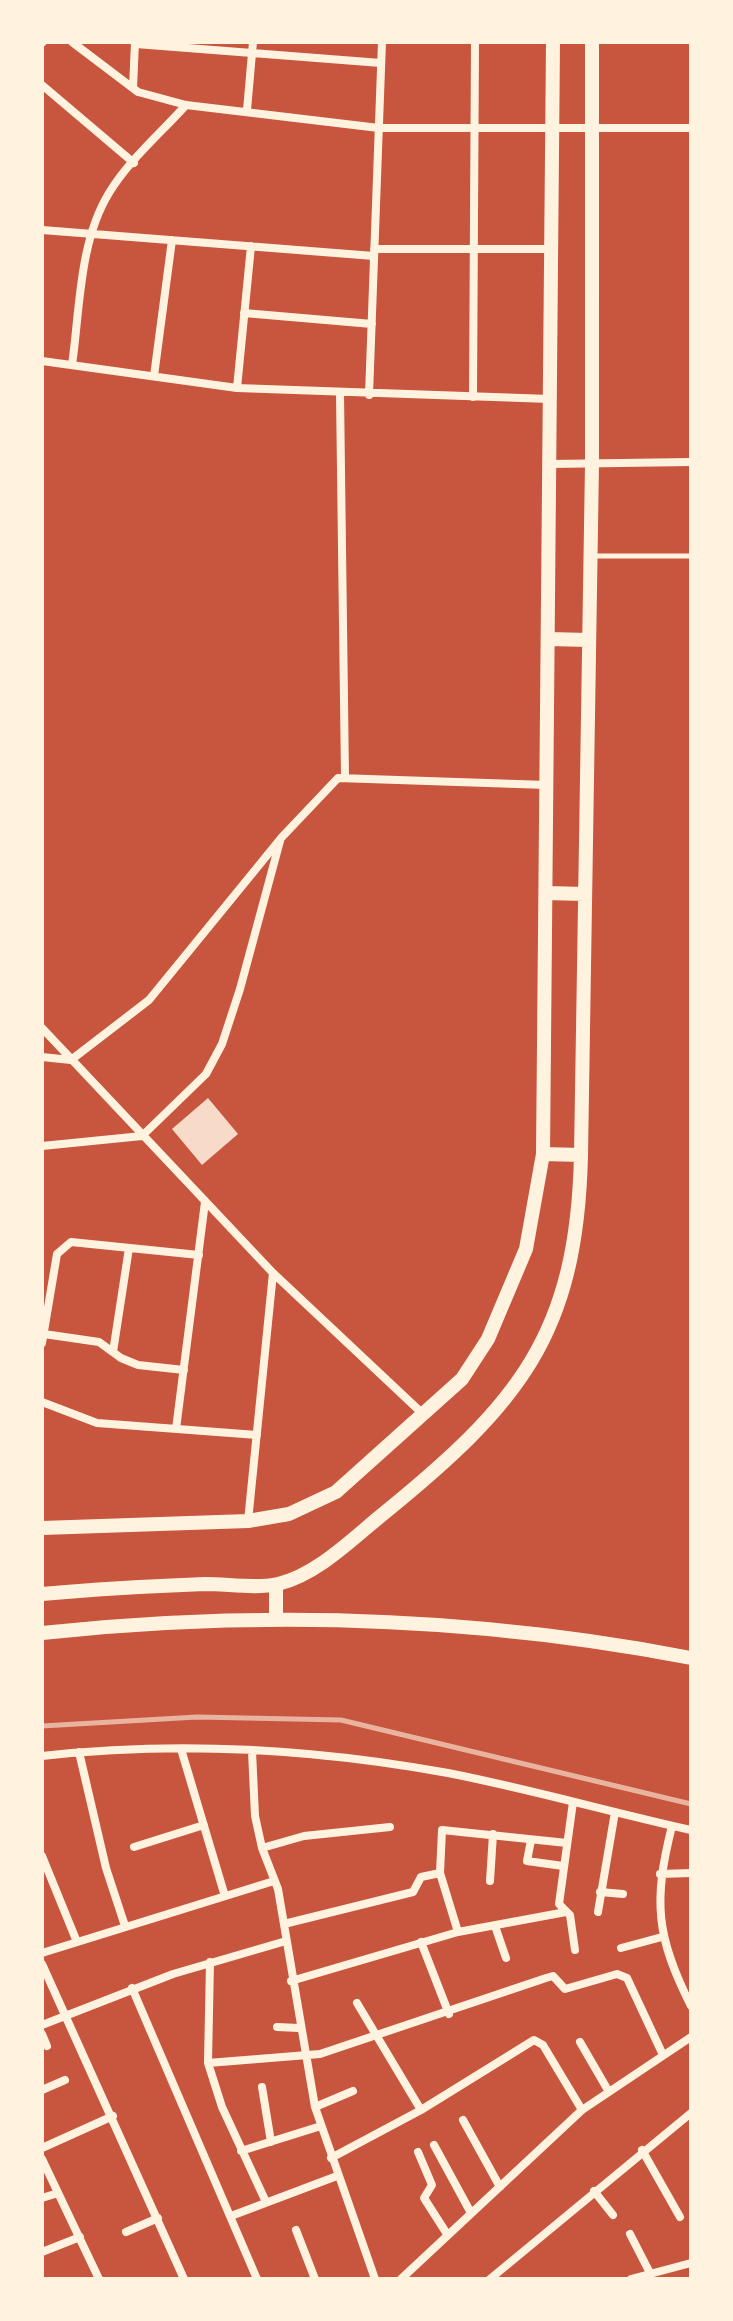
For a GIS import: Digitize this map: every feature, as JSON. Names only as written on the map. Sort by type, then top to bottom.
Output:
[{"type":"street","points":[[72,42],[133,88],[156,100],[186,105],[379,128],[691,128]]},
{"type":"street","points":[[247,110],[253,42]]},
{"type":"street","points":[[369,395],[382,42]]},
{"type":"street","points":[[473,397],[475,42]]},
{"type":"street","points":[[42,1528],[248,1521],[289,1514],[336,1492],[425,1416],[462,1379],[488,1339],[510,1295],[537,1202],[543,1154],[553,42]]},
{"type":"street","points":[[42,1594],[144,1586],[276,1585],[323,1562],[457,1453],[512,1391],[553,1320],[567,1281],[576,1241],[581,1155],[592,464],[592,42]]},
{"type":"street","points":[[133,88],[135,43],[381,63]]},
{"type":"street","points":[[42,85],[134,163]]},
{"type":"street","points":[[72,365],[92,234],[111,189],[186,105]]},
{"type":"street","points":[[42,230],[374,253],[551,249]]},
{"type":"street","points":[[154,376],[172,240]]},
{"type":"street","points":[[237,388],[251,246]]},
{"type":"street","points":[[244,313],[372,324]]},
{"type":"street","points":[[42,361],[237,388],[550,399]]},
{"type":"street","points":[[340,394],[345,777]]},
{"type":"street","points":[[550,464],[691,462]]},
{"type":"street","points":[[548,639],[589,640]]},
{"type":"street","points":[[42,1057],[71,1060],[149,1000],[326,787],[345,777],[547,785]]},
{"type":"street","points":[[42,1146],[142,1136],[206,1074],[222,1044],[282,837]]},
{"type":"street","points":[[546,893],[585,894]]},
{"type":"street","points":[[42,1028],[273,1273],[425,1416]]},
{"type":"street","points":[[543,1154],[581,1155]]},
{"type":"street","points":[[176,1429],[205,1202]]},
{"type":"street","points":[[184,1370],[129,1363],[90,1339],[43,1338],[57,1254],[71,1242],[199,1255]]},
{"type":"street","points":[[113,1352],[129,1248]]},
{"type":"street","points":[[248,1521],[273,1273]]},
{"type":"street","points":[[42,1274],[53,1275]]},
{"type":"street","points":[[42,1402],[97,1423],[257,1435]]},
{"type":"street","points":[[276,1585],[276,1620]]},
{"type":"street","points":[[42,1633],[173,1621],[276,1620],[474,1628],[600,1642],[691,1658]]},
{"type":"street","points":[[181,1749],[224,1893]]},
{"type":"street","points":[[42,1756],[181,1749],[337,1757],[423,1769],[691,1830]]},
{"type":"street","points":[[252,1751],[255,1816],[284,1924],[291,1981],[315,2107],[375,2279]]},
{"type":"street","points":[[79,1752],[95,1825],[125,1926]]},
{"type":"street","points":[[573,1802],[559,1904],[570,1915],[575,1950]]},
{"type":"street","points":[[598,1912],[615,1812]]},
{"type":"street","points":[[134,1847],[204,1825]]},
{"type":"street","points":[[672,1826],[660,1874],[662,1937],[672,1969],[691,2006]]},
{"type":"street","points":[[262,1848],[318,1833],[390,1827]]},
{"type":"street","points":[[458,1932],[440,1873],[442,1830],[567,1843]]},
{"type":"street","points":[[490,1881],[493,1834]]},
{"type":"street","points":[[531,1840],[527,1861],[563,1866]]},
{"type":"street","points":[[42,1856],[46,1881],[77,1942]]},
{"type":"street","points":[[284,1924],[413,1892],[421,1877],[440,1873]]},
{"type":"street","points":[[660,1874],[691,1873]]},
{"type":"street","points":[[42,1953],[224,1893],[274,1881]]},
{"type":"street","points":[[600,1892],[623,1894]]},
{"type":"street","points":[[291,1981],[458,1932],[566,1912]]},
{"type":"street","points":[[495,1926],[506,1958]]},
{"type":"street","points":[[621,1948],[662,1937]]},
{"type":"street","points":[[42,2025],[132,1988],[286,1941]]},
{"type":"street","points":[[421,1942],[449,2014]]},
{"type":"street","points":[[210,1962],[208,2063],[241,2151],[266,2202]]},
{"type":"street","points":[[42,1964],[184,2279]]},
{"type":"street","points":[[208,2063],[304,2057],[449,2014],[550,1977],[563,1989],[568,1989],[617,1974],[624,1975],[663,2055]]},
{"type":"street","points":[[132,1988],[257,2279]]},
{"type":"street","points":[[357,2003],[375,2038],[421,2110]]},
{"type":"street","points":[[277,2027],[299,2028]]},
{"type":"street","points":[[42,2034],[47,2046]]},
{"type":"street","points":[[401,2279],[582,2110],[691,2037]]},
{"type":"street","points":[[331,2158],[421,2110],[537,2040],[582,2110]]},
{"type":"street","points":[[580,2042],[609,2092]]},
{"type":"street","points":[[42,2090],[65,2080]]},
{"type":"street","points":[[262,2087],[271,2142]]},
{"type":"street","points":[[315,2107],[353,2091]]},
{"type":"street","points":[[490,2279],[642,2150],[691,2113]]},
{"type":"street","points":[[42,2148],[113,2116]]},
{"type":"street","points":[[463,2120],[500,2187]]},
{"type":"street","points":[[241,2151],[321,2126]]},
{"type":"street","points":[[434,2145],[471,2213]]},
{"type":"street","points":[[642,2150],[680,2217]]},
{"type":"street","points":[[418,2152],[432,2185],[424,2198],[447,2234]]},
{"type":"street","points":[[42,2159],[99,2279]]},
{"type":"street","points":[[231,2216],[337,2176]]},
{"type":"street","points":[[594,2191],[613,2215]]},
{"type":"street","points":[[42,2198],[58,2193]]},
{"type":"street","points":[[126,2232],[158,2218]]},
{"type":"street","points":[[296,2230],[315,2279]]},
{"type":"street","points":[[630,2234],[650,2273]]},
{"type":"street","points":[[42,2252],[80,2237]]},
{"type":"street","points":[[631,2279],[691,2263]]},
{"type":"lane","points":[[590,556],[691,556]]},
{"type":"building","points":[[208,1098],[238,1134],[202,1165],[172,1129]]},
{"type":"railway","points":[[42,1726],[197,1717],[341,1720],[691,1804]]}]
